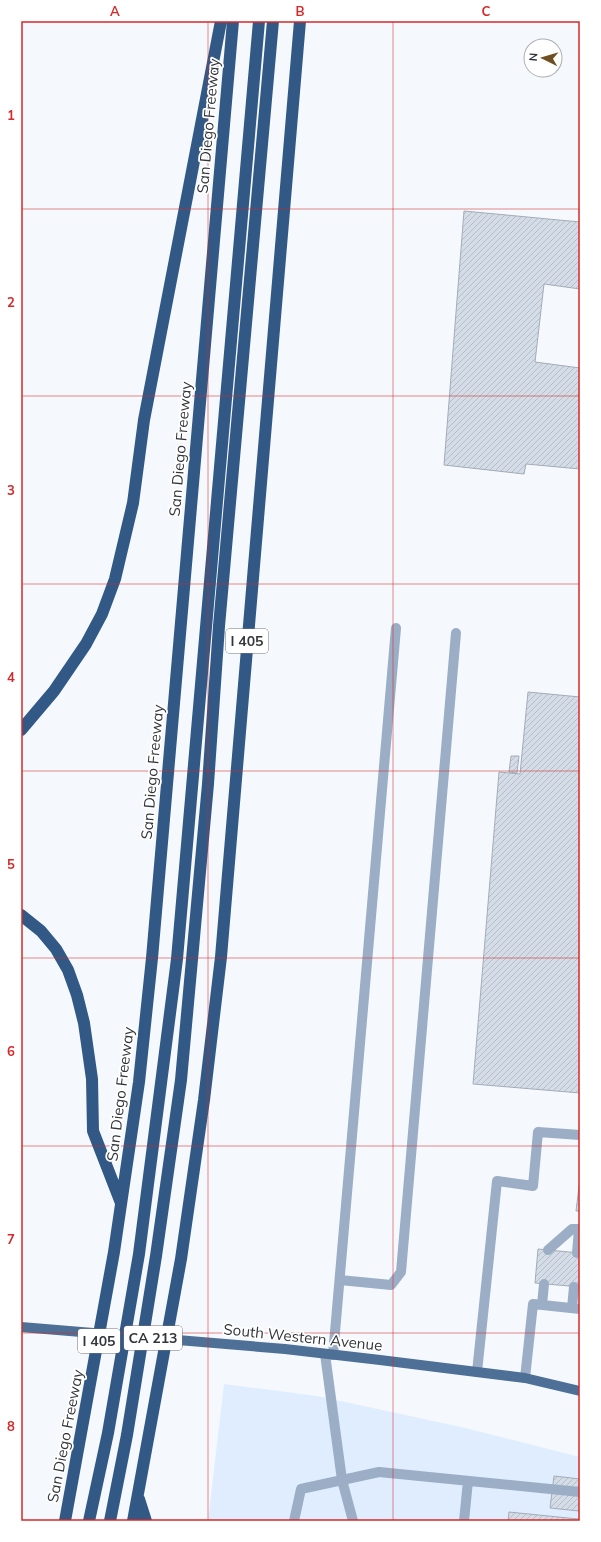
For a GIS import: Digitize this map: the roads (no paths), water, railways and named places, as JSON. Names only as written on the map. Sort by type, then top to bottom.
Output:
[{"type":"highway","points":[[21,730],[54,691],[86,644],[102,614],[115,579],[133,503],[144,420],[221,21]]},
{"type":"highway","name":"San Diego Freeway","points":[[65,1521],[83,1430],[114,1252],[139,1082],[152,958],[233,21]]},
{"type":"highway","points":[[89,1521],[108,1433],[139,1254],[177,959],[259,21]]},
{"type":"highway","points":[[110,1521],[127,1435],[156,1256],[181,1080],[208,784],[219,626],[273,21]]},
{"type":"highway","name":"I 405","points":[[133,1521],[150,1437],[181,1259],[204,1100],[220,957],[300,21]]},
{"type":"highway","points":[[21,915],[40,931],[56,950],[68,970],[77,995],[84,1023],[92,1079],[94,1130],[122,1204]]},
{"type":"highway","points":[[138,1498],[146,1521]]},
{"type":"main road","name":"South Western Avenue","points":[[21,1327],[329,1354],[525,1378],[580,1391]]},
{"type":"lane","points":[[353,1521],[342,1480],[329,1354],[340,1280],[396,628]]},
{"type":"lane","points":[[340,1280],[391,1285],[402,1272],[456,633]]},
{"type":"lane","points":[[477,1372],[497,1181],[533,1186],[538,1132],[580,1135]]},
{"type":"lane","points":[[548,1250],[572,1228],[580,1229],[577,1253]]},
{"type":"lane","points":[[542,1305],[544,1284]]},
{"type":"lane","points":[[525,1378],[533,1304],[576,1309],[574,1286]]},
{"type":"lane","points":[[294,1521],[301,1489],[379,1472],[580,1492]]},
{"type":"lane","points":[[464,1521],[468,1481]]}]
